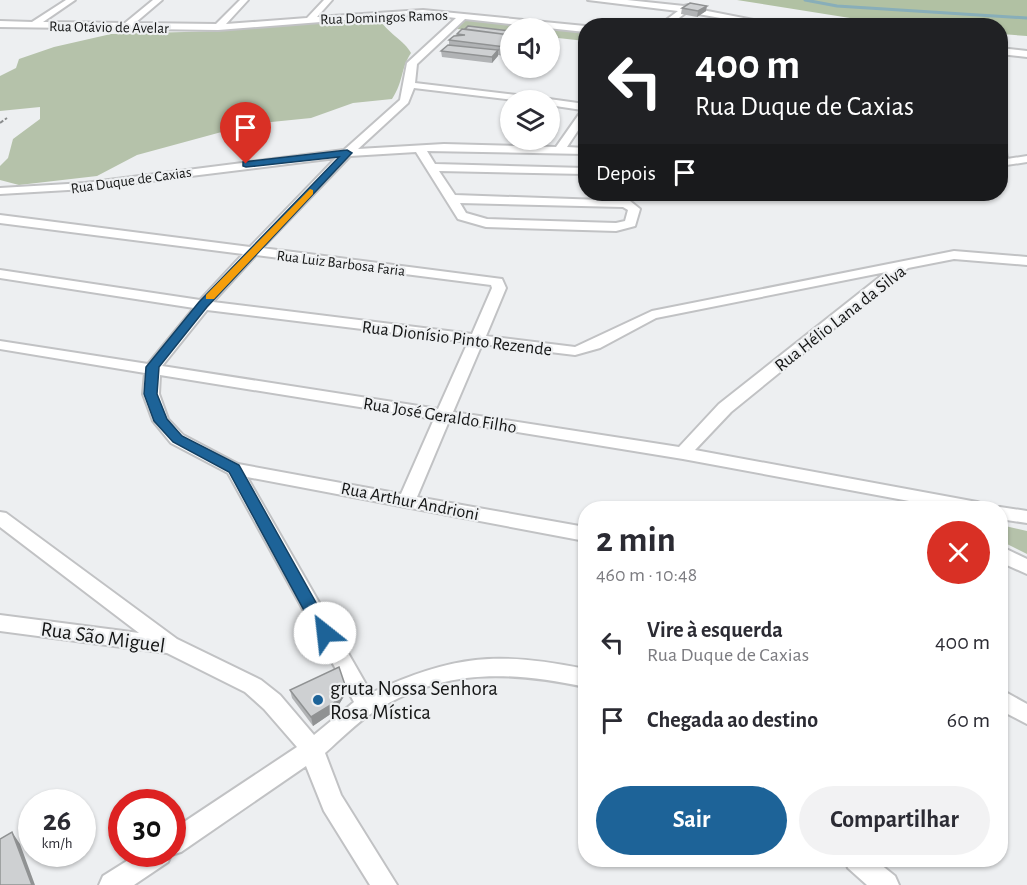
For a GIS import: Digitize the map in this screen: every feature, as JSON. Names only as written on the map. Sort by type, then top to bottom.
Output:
[{"type":"street","points":[[33,25],[71,0]]},
{"type":"street","points":[[125,27],[159,0]]},
{"type":"street","points":[[218,27],[244,0]]},
{"type":"street","points":[[310,20],[328,0]]},
{"type":"street","points":[[592,0],[650,1],[741,18]]},
{"type":"street","points":[[673,18],[688,7]]},
{"type":"street","name":"Rua Domingos Ramos","points":[[218,27],[415,13],[464,15],[578,28]]},
{"type":"street","points":[[153,367],[203,305],[252,252],[347,153],[405,101],[410,85],[411,69],[416,59],[464,15]]},
{"type":"street","name":"Rua Otávio de Avelar","points":[[0,24],[218,27]]},
{"type":"street","points":[[1008,52],[1027,54]]},
{"type":"street","points":[[410,85],[500,96]]},
{"type":"street","points":[[560,104],[578,106]]},
{"type":"street","points":[[558,152],[578,122]]},
{"type":"street","name":"Rua Duque de Caxias","points":[[0,191],[76,187],[347,153],[466,147],[578,151]]},
{"type":"street","points":[[420,148],[454,199],[462,216],[486,223],[621,227],[631,223],[634,209],[626,204],[454,199]]},
{"type":"street","points":[[1008,163],[1027,159]]},
{"type":"street","points":[[1015,161],[1027,170]]},
{"type":"street","points":[[1008,166],[1027,170]]},
{"type":"street","points":[[433,167],[578,171]]},
{"type":"street","name":"Rua Luiz Barbosa Faria","points":[[0,219],[492,280],[497,282],[499,288],[475,340]]},
{"type":"street","name":"Rua Hélio Lana da Silva","points":[[683,453],[725,408],[904,264],[954,255],[1027,261]]},
{"type":"street","name":"Rua Dionísio Pinto Rezende","points":[[0,274],[203,305],[555,351],[591,349],[629,325],[652,315],[904,264]]},
{"type":"street","points":[[407,500],[445,417],[475,340]]},
{"type":"street","name":"Rua José Geraldo Filho","points":[[0,345],[153,367],[445,417],[683,453],[879,491]]},
{"type":"street","name":"Rua Arthur Andrioni","points":[[153,367],[151,394],[161,421],[177,439],[234,469],[578,533]]},
{"type":"street","points":[[234,469],[367,705]]},
{"type":"street","points":[[879,491],[901,501]]},
{"type":"street","points":[[879,491],[937,501]]},
{"type":"street","points":[[1008,514],[1027,517]]},
{"type":"street","points":[[0,518],[170,645]]},
{"type":"street","points":[[1008,557],[1027,567]]},
{"type":"street","name":"Rua São Miguel","points":[[0,623],[170,645],[253,687],[272,702],[313,749]]},
{"type":"street","points":[[186,835],[313,749],[367,705],[412,682],[451,669],[493,664],[539,667],[578,676]]},
{"type":"street","points":[[1008,703],[1027,715]]},
{"type":"street","points":[[313,749],[323,784],[334,806],[384,885]]},
{"type":"street","points":[[112,885],[139,867]]},
{"type":"street","points":[[865,867],[886,885]]},
{"type":"path","points":[[0,123],[7,118]]},
{"type":"green space","points":[[737,0],[1027,0],[1027,36],[1008,35],[1008,18],[850,18]]},
{"type":"green space","points":[[378,17],[411,53],[392,99],[353,103],[311,118],[251,124],[137,155],[97,176],[19,185],[0,180],[0,166],[8,158],[13,139],[40,119],[40,107],[0,111],[0,76],[16,68],[19,59],[54,47],[111,34],[221,31]]},
{"type":"green space","points":[[468,17],[500,21],[500,32],[457,29]]},
{"type":"green space","points":[[560,28],[578,30],[578,40],[560,38]]},
{"type":"green space","points":[[1008,527],[1027,531],[1027,554],[1008,544]]},
{"type":"building","points":[[690,3],[707,6],[698,11],[682,8]]},
{"type":"building","points":[[468,26],[500,30],[500,34],[465,29]]},
{"type":"building","points":[[462,29],[500,34],[500,46],[449,40],[454,36],[465,35],[457,34]]},
{"type":"building","points":[[448,45],[498,50],[492,57],[441,51]]},
{"type":"building","name":"gruta Nossa Senhora Rosa Mística","points":[[339,667],[345,685],[334,703],[311,717],[290,690]]},
{"type":"building","points":[[12,832],[18,848],[18,867],[25,867],[32,885],[0,885],[0,839]]},
{"type":"waterway","points":[[805,0],[837,6],[1027,18]]},
{"type":"slow traffic","points":[[210,297],[310,192]]},
{"type":"place","name":"gruta Nossa Senhora Rosa Mística","points":[[318,700]]},
{"type":"route","points":[[246,164],[347,153],[203,305],[153,367],[151,394],[161,421],[177,439],[205,456],[234,469],[325,633]]}]
